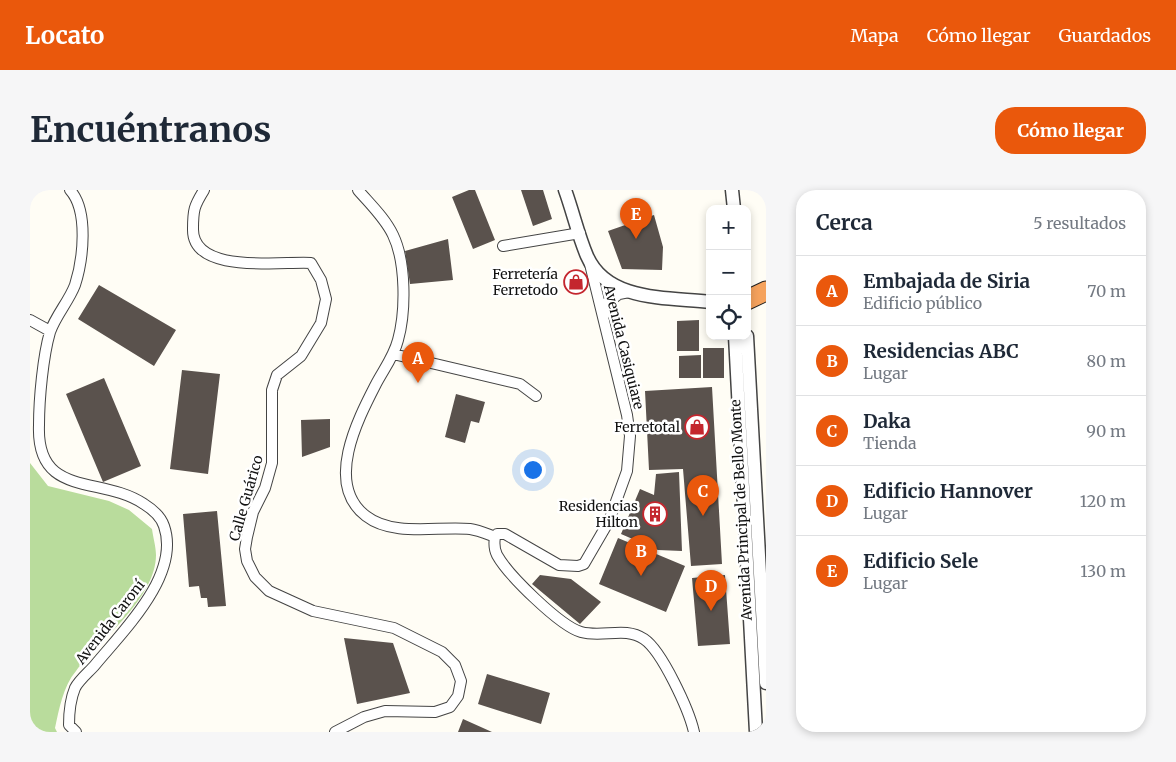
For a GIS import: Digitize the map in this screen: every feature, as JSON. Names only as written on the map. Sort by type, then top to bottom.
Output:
[{"type":"highway","points":[[751,298],[766,291]]},
{"type":"street","name":"Avenida Caroní","points":[[70,190],[81,216],[83,239],[74,285],[50,331],[38,426],[40,446],[45,461],[55,473],[64,479],[118,492],[137,499],[153,510],[164,525],[166,544],[165,562],[153,592],[129,624],[76,687],[69,708],[69,725],[76,732]]},
{"type":"street","name":"Calle Guárico","points":[[204,190],[193,208],[193,236],[204,251],[219,258],[239,263],[310,263],[321,280],[326,299],[321,323],[301,356],[277,375],[272,390],[272,463],[265,488],[253,512],[245,549],[247,561],[255,577],[269,591],[313,611],[394,628],[442,652],[455,665],[461,681],[458,696],[450,707],[434,712],[385,711],[364,717],[335,732]]},
{"type":"street","name":"Avenida Casiquiare","points":[[358,190],[385,222],[394,236],[399,261],[403,310],[398,340],[393,354],[367,403],[348,453],[347,484],[353,502],[366,517],[393,528],[472,529],[495,537],[497,534],[505,534],[553,563],[569,566],[584,564],[598,543],[624,478],[629,455],[627,415],[588,257]]},
{"type":"street","points":[[566,190],[588,257],[606,281],[629,292]]},
{"type":"street","points":[[732,190],[734,205]]},
{"type":"street","points":[[503,246],[580,233]]},
{"type":"street","points":[[604,322],[607,303],[619,294],[629,292],[706,302]]},
{"type":"street","points":[[30,320],[50,331]]},
{"type":"street","name":"Avenida Principal de Bello Monte","points":[[735,340],[756,732]]},
{"type":"street","name":"Avenida Principal de Bello Monte","points":[[747,340],[766,682]]},
{"type":"street","points":[[393,354],[520,384],[536,396]]},
{"type":"street","points":[[495,537],[494,549],[508,570],[530,593],[562,620],[580,631],[600,634],[630,632],[644,638],[654,647],[679,692],[690,716],[694,732]]},
{"type":"green space","points":[[30,463],[48,486],[109,501],[129,510],[152,529],[156,552],[154,571],[147,587],[137,602],[125,618],[86,659],[68,684],[58,714],[55,728],[57,732],[30,732]]},
{"type":"building","points":[[469,190],[475,190],[495,240],[473,249],[452,197]]},
{"type":"building","points":[[521,190],[543,190],[552,219],[533,226]]},
{"type":"building","points":[[654,215],[663,247],[662,270],[622,269],[608,231]]},
{"type":"building","points":[[448,239],[453,280],[410,284],[405,251]]},
{"type":"building","points":[[99,285],[176,330],[154,366],[78,319]]},
{"type":"building","points":[[699,320],[699,351],[677,351],[677,321]]},
{"type":"building","points":[[703,348],[724,348],[724,378],[703,378]]},
{"type":"building","points":[[701,355],[701,378],[679,378],[679,356]]},
{"type":"building","points":[[182,370],[220,374],[208,474],[170,469]]},
{"type":"building","points":[[104,378],[141,466],[103,482],[66,394]]},
{"type":"building","points":[[712,387],[722,564],[691,566],[683,469],[649,470],[645,391]]},
{"type":"building","points":[[456,394],[485,402],[479,423],[471,421],[465,443],[445,437]]},
{"type":"building","points":[[330,419],[330,447],[302,457],[301,420]]},
{"type":"building","name":"Residencias Hilton","points":[[679,472],[682,551],[658,550],[621,534],[640,489],[654,495],[656,474]]},
{"type":"building","points":[[217,511],[226,606],[208,607],[207,598],[201,598],[199,586],[189,587],[183,514]]},
{"type":"building","points":[[618,538],[685,566],[666,612],[599,584]]},
{"type":"building","points":[[540,575],[571,579],[601,602],[580,624],[532,584]]},
{"type":"building","points":[[725,575],[730,644],[698,646],[692,578]]},
{"type":"building","points":[[344,638],[393,643],[410,693],[357,704]]},
{"type":"building","points":[[487,674],[550,693],[541,724],[478,704]]},
{"type":"building","points":[[463,719],[492,732],[458,732]]},
{"type":"place","name":"Edificio Sele","points":[[636,239]]},
{"type":"place","name":"Ferretería Ferretodo","points":[[576,282]]},
{"type":"place","name":"Embajada de Siria","points":[[418,383]]},
{"type":"place","name":"Ferretotal","points":[[697,427]]},
{"type":"place","name":"Residencias Hilton","points":[[655,514]]},
{"type":"place","name":"Daka","points":[[703,516]]},
{"type":"place","name":"Residencias ABC","points":[[641,576]]},
{"type":"place","name":"Edificio Hannover","points":[[711,611]]}]
